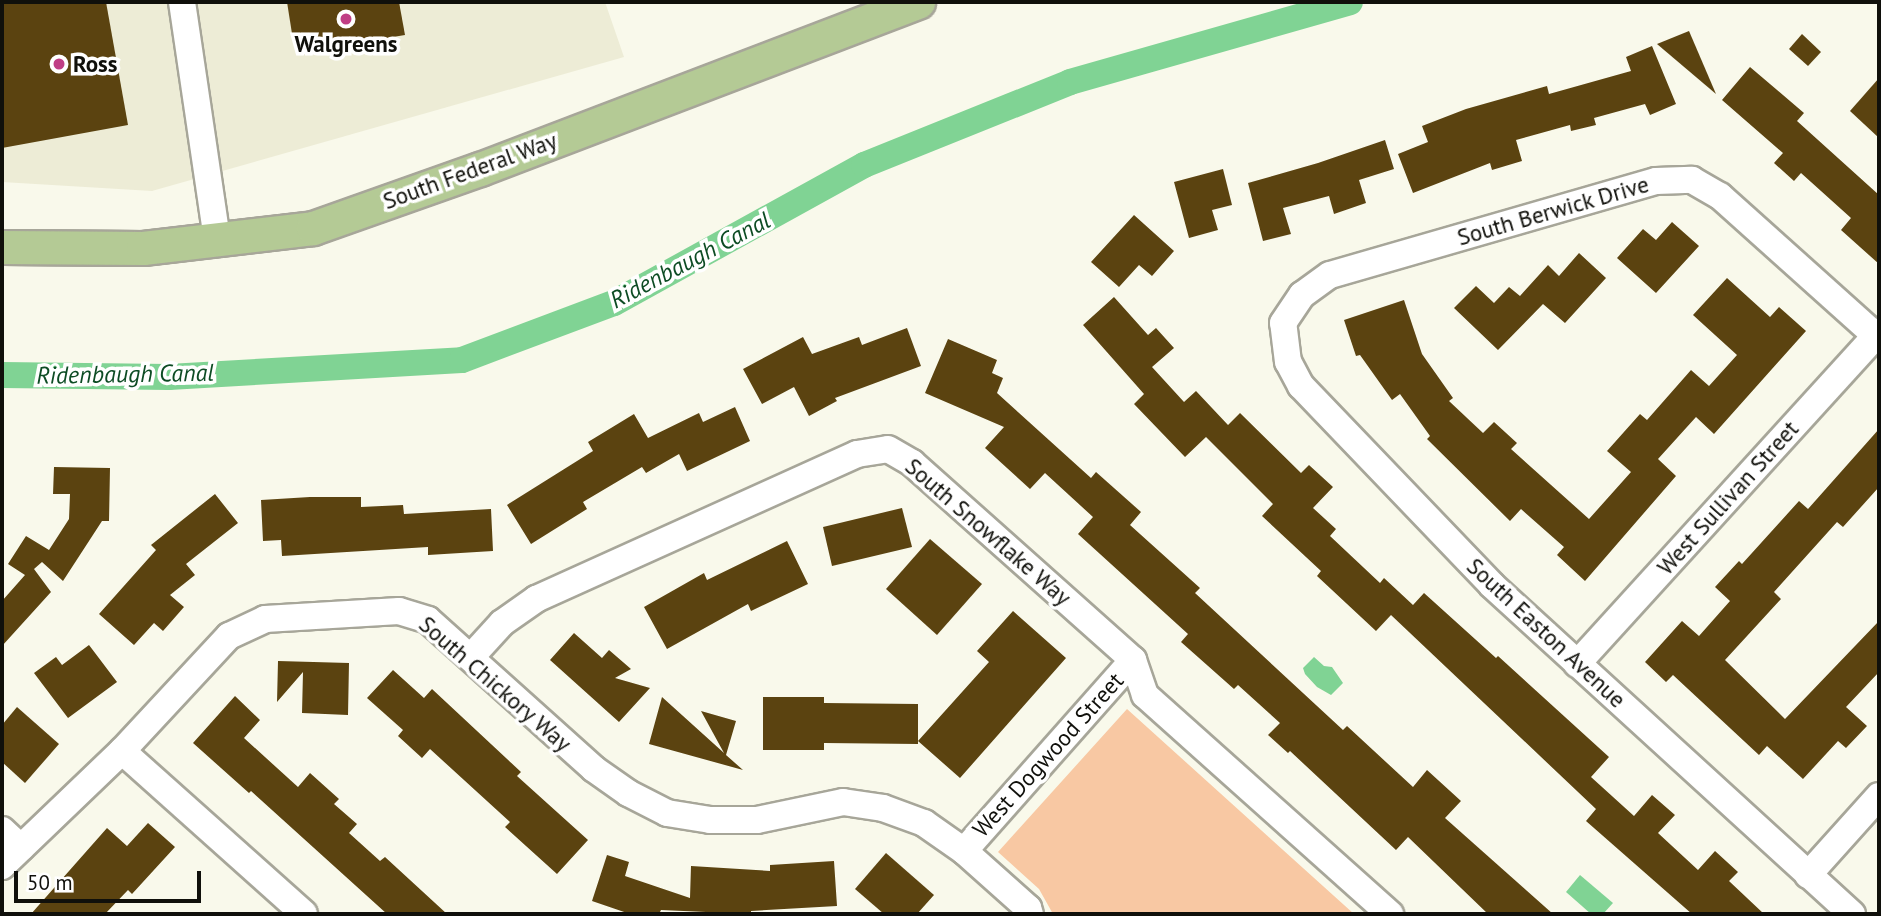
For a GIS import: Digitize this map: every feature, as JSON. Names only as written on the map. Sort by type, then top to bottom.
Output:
[{"type":"main road","name":"South Federal Way","points":[[2,247],[143,248],[313,228],[505,160],[918,2]]},
{"type":"street","points":[[182,2],[217,240]]},
{"type":"street","name":"South Berwick Drive","points":[[1283,323],[1302,295],[1330,275],[1656,181],[1692,180],[1720,196],[1877,334]]},
{"type":"street","name":"South Easton Avenue","points":[[1283,323],[1288,362],[1301,386],[1492,585],[1852,914]]},
{"type":"street","name":"West Sullivan Street","points":[[1577,664],[1877,334]]},
{"type":"street","name":"South Snowflake Way","points":[[471,657],[502,624],[536,599],[858,454],[888,449],[912,463],[1133,660],[1145,695],[1390,914]]},
{"type":"street","name":"South Chickory Way","points":[[2,866],[122,751],[229,636],[265,619],[399,611],[414,613],[428,620],[594,769],[628,793],[667,813],[710,820],[757,820],[843,802],[883,807],[924,823],[964,850],[1028,908],[1030,914]]},
{"type":"street","name":"West Dogwood Street","points":[[964,850],[1133,660]]},
{"type":"street","points":[[122,751],[304,914]]},
{"type":"street","points":[[1808,875],[1879,796]]},
{"type":"street","points":[[2,830],[21,848]]},
{"type":"shaded area","points":[[2,2],[605,2],[624,57],[152,191],[2,182]]},
{"type":"shaded area","points":[[1314,657],[1324,666],[1332,667],[1343,683],[1331,695],[1317,687],[1305,674],[1303,668]]},
{"type":"shaded area","points":[[1127,709],[1354,914],[1053,914],[1039,889],[998,852]]},
{"type":"shaded area","points":[[1580,875],[1613,903],[1603,914],[1591,914],[1566,892]]},
{"type":"building","name":"Ross","points":[[2,2],[106,2],[128,125],[2,148]]},
{"type":"building","name":"Walgreens","points":[[287,2],[399,2],[405,35],[308,51],[293,40]]},
{"type":"building","points":[[1689,31],[1716,94],[1657,44]]},
{"type":"building","points":[[1802,34],[1821,52],[1808,66],[1789,49]]},
{"type":"building","points":[[1652,46],[1676,104],[1650,115],[1645,104],[1594,118],[1596,125],[1571,131],[1570,125],[1516,140],[1522,161],[1492,170],[1490,163],[1413,193],[1398,154],[1428,142],[1422,126],[1466,109],[1547,86],[1549,94],[1631,71],[1626,57]]},
{"type":"building","points":[[1750,67],[1804,113],[1797,121],[1879,195],[1879,264],[1841,230],[1851,218],[1801,173],[1794,181],[1774,163],[1783,153],[1722,100]]},
{"type":"building","points":[[1879,78],[1879,138],[1850,111]]},
{"type":"building","points":[[1385,140],[1394,169],[1359,180],[1366,203],[1334,214],[1329,196],[1283,208],[1291,234],[1263,241],[1248,183]]},
{"type":"building","points":[[1223,169],[1232,205],[1212,210],[1218,230],[1189,238],[1174,182]]},
{"type":"building","points":[[1134,215],[1174,251],[1152,276],[1139,265],[1119,287],[1091,262]]},
{"type":"building","points":[[1672,222],[1699,246],[1656,293],[1617,258],[1643,229],[1656,240]]},
{"type":"building","points":[[1579,253],[1606,278],[1565,323],[1543,304],[1498,350],[1454,308],[1476,286],[1494,303],[1509,287],[1520,296],[1548,265],[1559,276]]},
{"type":"building","points":[[1727,278],[1770,317],[1779,307],[1806,331],[1714,434],[1696,417],[1658,459],[1676,476],[1585,581],[1557,555],[1564,547],[1521,509],[1510,521],[1427,439],[1430,436],[1400,394],[1392,400],[1360,355],[1356,356],[1344,320],[1404,300],[1422,354],[1453,398],[1449,401],[1483,433],[1494,422],[1517,443],[1511,449],[1589,519],[1631,472],[1607,451],[1640,414],[1647,420],[1691,370],[1709,386],[1737,355],[1693,315]]},
{"type":"building","points":[[1114,297],[1148,335],[1156,328],[1174,348],[1152,367],[1184,402],[1196,391],[1228,425],[1240,413],[1301,473],[1309,465],[1333,487],[1313,508],[1336,529],[1330,536],[1380,583],[1384,578],[1413,605],[1424,593],[1496,658],[1498,656],[1609,757],[1591,777],[1634,816],[1652,795],[1675,815],[1658,833],[1698,870],[1715,851],[1738,872],[1729,881],[1764,914],[1692,914],[1586,821],[1596,809],[1391,615],[1376,631],[1317,576],[1321,571],[1262,516],[1273,504],[1206,437],[1185,457],[1134,404],[1144,394],[1083,325]]},
{"type":"building","points":[[907,328],[921,366],[835,398],[837,401],[809,416],[794,387],[762,404],[743,369],[803,337],[812,354],[859,337],[862,345]]},
{"type":"building","points":[[948,339],[997,360],[992,373],[1003,378],[997,393],[1091,478],[1096,472],[1141,512],[1130,525],[1200,588],[1195,593],[1343,730],[1347,726],[1413,787],[1427,770],[1461,801],[1445,818],[1553,914],[1488,914],[1408,837],[1396,850],[1290,751],[1288,753],[1268,735],[1280,723],[1238,685],[1234,689],[1181,642],[1188,634],[1078,534],[1093,517],[1045,473],[1030,489],[985,448],[1004,427],[925,393]]},
{"type":"building","points":[[735,407],[750,441],[687,471],[679,454],[646,473],[642,467],[583,502],[587,509],[531,544],[507,505],[593,451],[588,442],[634,414],[648,438],[699,413],[703,422]]},
{"type":"building","points":[[1879,429],[1879,487],[1843,527],[1837,522],[1774,592],[1781,599],[1725,660],[1785,719],[1879,621],[1879,672],[1846,707],[1867,726],[1846,748],[1838,741],[1803,779],[1767,746],[1759,755],[1673,675],[1666,682],[1645,662],[1682,621],[1699,636],[1730,601],[1715,587],[1739,561],[1742,564],[1799,501],[1808,509]]},
{"type":"building","points":[[54,467],[110,468],[109,521],[102,521],[63,581],[42,562],[34,569],[51,592],[2,646],[2,601],[25,575],[8,564],[26,536],[49,550],[69,519],[70,494],[53,494]]},
{"type":"building","points":[[215,494],[238,523],[186,564],[195,575],[170,595],[184,607],[163,631],[154,623],[134,645],[99,614],[156,550],[151,545]]},
{"type":"building","points":[[361,497],[361,507],[403,505],[404,514],[491,509],[493,551],[428,555],[428,547],[282,556],[281,540],[263,541],[261,500]]},
{"type":"building","points":[[902,508],[912,547],[832,566],[823,527]]},
{"type":"building","points":[[930,539],[982,584],[937,635],[886,589]]},
{"type":"building","points":[[787,541],[808,584],[751,611],[748,604],[667,649],[644,607],[704,573],[707,580]]},
{"type":"building","points":[[1013,611],[1066,658],[960,778],[918,741],[989,662],[977,651]]},
{"type":"building","points":[[574,633],[602,658],[609,650],[631,669],[615,678],[650,688],[619,722],[550,660]]},
{"type":"building","points":[[89,645],[117,682],[68,718],[34,673],[56,657],[62,665]]},
{"type":"building","points":[[278,661],[349,663],[348,715],[302,713],[303,672],[277,702]]},
{"type":"building","points":[[393,670],[424,698],[432,689],[521,772],[517,776],[588,840],[557,874],[505,827],[510,822],[430,749],[422,758],[398,736],[403,730],[367,698]]},
{"type":"building","points":[[235,696],[260,720],[244,738],[298,787],[310,773],[339,799],[334,804],[357,824],[349,833],[380,861],[385,857],[447,914],[387,914],[251,791],[249,793],[193,743]]},
{"type":"building","points":[[662,697],[724,753],[701,711],[736,721],[726,755],[743,770],[649,744]]},
{"type":"building","points":[[763,697],[824,697],[824,703],[918,704],[918,744],[824,743],[824,750],[763,750]]},
{"type":"building","points":[[17,707],[59,744],[25,783],[2,762],[2,725]]},
{"type":"building","points":[[148,823],[175,847],[132,894],[128,890],[105,914],[31,914],[107,828],[127,846]]},
{"type":"building","points":[[886,853],[934,895],[917,914],[884,914],[855,889]]},
{"type":"building","points":[[607,855],[629,862],[625,876],[690,898],[691,866],[770,871],[770,865],[834,861],[837,906],[751,911],[751,914],[661,910],[659,914],[630,914],[592,901]]},
{"type":"waterway","name":"Ridenbaugh Canal","points":[[2,375],[169,377],[462,360],[614,303],[864,165],[1070,82],[1350,2]]},
{"type":"place","name":"Walgreens","points":[[346,19]]},
{"type":"place","name":"Ross","points":[[59,64]]}]
